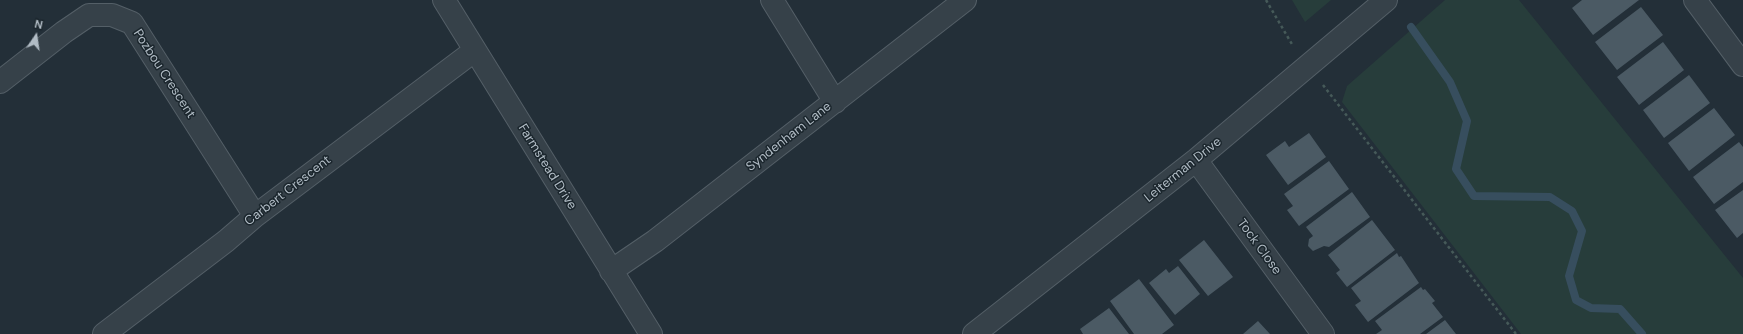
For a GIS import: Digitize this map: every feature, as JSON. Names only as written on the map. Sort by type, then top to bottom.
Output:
[{"type":"street","name":"Farmstead Drive","points":[[444,0],[474,51],[651,334]]},
{"type":"street","points":[[772,0],[835,102]]},
{"type":"street","name":"Syndenham Lane","points":[[611,271],[655,241],[965,0]]},
{"type":"street","name":"Leiterman Drive","points":[[974,334],[1196,160],[1386,0]]},
{"type":"street","points":[[1695,0],[1743,65]]},
{"type":"street","name":"Pozbou Crescent","points":[[0,82],[64,32],[90,15],[112,14],[132,23],[255,216]]},
{"type":"street","name":"Carbert Crescent","points":[[104,334],[226,241],[255,216],[474,51]]},
{"type":"street","name":"Tock Close","points":[[1196,160],[1322,334]]},
{"type":"path","points":[[1266,0],[1288,39]]},
{"type":"path","points":[[1331,94],[1516,334]]},
{"type":"green space","points":[[1292,0],[1331,0],[1305,22]]},
{"type":"green space","points":[[1445,0],[1519,0],[1743,278],[1743,334],[1521,334],[1342,102],[1347,86]]},
{"type":"building","points":[[1582,0],[1639,0],[1593,35],[1572,8]]},
{"type":"building","points":[[1641,7],[1663,35],[1617,70],[1595,42]]},
{"type":"building","points":[[1663,42],[1684,70],[1639,105],[1617,77]]},
{"type":"building","points":[[1689,75],[1710,103],[1664,138],[1643,110]]},
{"type":"building","points":[[1714,108],[1735,135],[1689,171],[1668,143]]},
{"type":"building","points":[[1309,133],[1326,157],[1288,185],[1266,155],[1285,141],[1289,147]]},
{"type":"building","points":[[1739,142],[1743,147],[1743,182],[1714,204],[1693,177]]},
{"type":"building","points":[[1329,161],[1349,189],[1299,226],[1287,210],[1293,206],[1284,194]]},
{"type":"building","points":[[1743,190],[1743,233],[1737,238],[1715,210]]},
{"type":"building","points":[[1352,192],[1370,217],[1329,247],[1324,246],[1313,251],[1308,246],[1309,239],[1313,236],[1306,227]]},
{"type":"building","points":[[1372,220],[1395,250],[1347,287],[1336,273],[1340,270],[1328,255]]},
{"type":"building","points":[[1204,240],[1233,277],[1208,296],[1179,260]]},
{"type":"building","points":[[1397,253],[1399,257],[1401,256],[1419,283],[1368,322],[1355,305],[1361,301],[1351,288]]},
{"type":"building","points":[[1178,266],[1200,294],[1175,315],[1149,283],[1166,269],[1169,273]]},
{"type":"building","points":[[1139,279],[1174,325],[1162,334],[1134,334],[1110,301]]},
{"type":"building","points":[[1421,287],[1423,290],[1425,289],[1435,301],[1432,303],[1443,317],[1420,334],[1376,334],[1382,330],[1375,321]]},
{"type":"building","points":[[1109,308],[1129,334],[1083,334],[1080,329]]},
{"type":"building","points":[[1445,320],[1456,334],[1426,334]]},
{"type":"building","points":[[1258,321],[1270,334],[1243,334]]},
{"type":"waterway","points":[[1411,27],[1450,82],[1467,121],[1456,169],[1474,196],[1550,197],[1572,211],[1582,231],[1569,276],[1576,300],[1591,308],[1620,309],[1642,334]]}]
